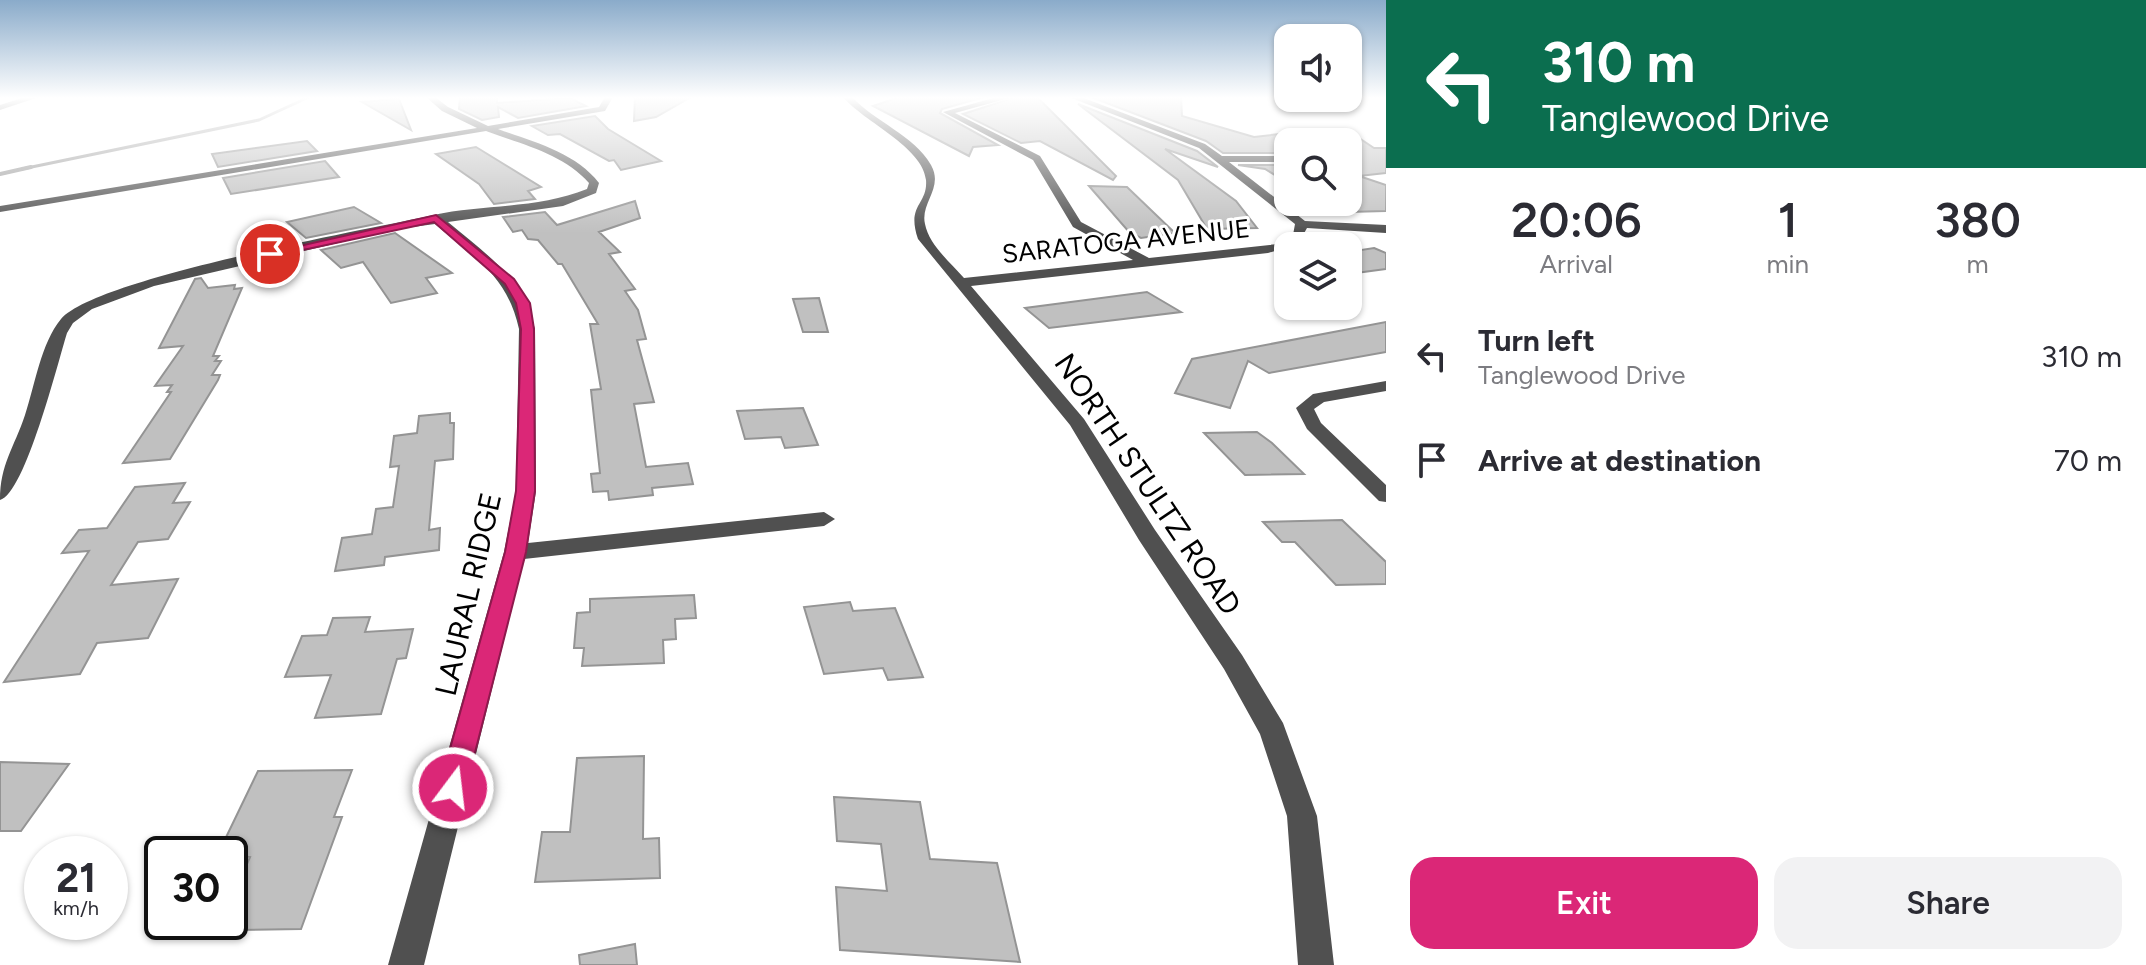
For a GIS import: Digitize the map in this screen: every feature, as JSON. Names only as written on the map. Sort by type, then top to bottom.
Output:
[{"type":"street","points":[[0,209],[411,142]]},
{"type":"street","points":[[0,494],[27,438],[59,333],[76,313],[113,294],[150,283],[436,218],[563,203],[592,191],[594,183],[582,169],[521,142]]},
{"type":"street","name":"NORTH STULTZ ROAD","points":[[903,142],[928,166],[932,183],[918,222],[936,257],[1078,423],[1147,535],[1233,662],[1273,731],[1302,816],[1316,965]]},
{"type":"street","points":[[1006,142],[1037,158],[1077,224],[1144,261]]},
{"type":"street","points":[[1195,142],[1223,159],[1301,224],[1386,229]]},
{"type":"street","points":[[1223,159],[1274,159]]},
{"type":"street","name":"LAURAL RIDGE","points":[[406,965],[515,552],[526,491],[527,329],[523,303],[510,281],[436,218]]},
{"type":"street","name":"SARATOGA AVENUE","points":[[960,283],[1261,250],[1296,240],[1302,230],[1301,224]]},
{"type":"street","points":[[1386,386],[1319,398],[1305,408],[1313,425],[1386,496]]},
{"type":"street","points":[[515,552],[679,537],[824,519]]},
{"type":"building","points":[[299,142],[308,142],[317,151],[218,167],[212,154]]},
{"type":"building","points":[[575,142],[630,142],[661,161],[621,170],[614,160],[609,161]]},
{"type":"building","points":[[942,142],[993,142],[998,145],[973,147],[969,156]]},
{"type":"building","points":[[1042,142],[1082,142],[1116,176],[1113,180]]},
{"type":"building","points":[[1128,142],[1174,142],[1197,151],[1218,167],[1165,149],[1236,201],[1257,228],[1207,229],[1178,180]]},
{"type":"building","points":[[1207,142],[1274,142],[1274,153],[1223,153]]},
{"type":"building","points":[[1362,142],[1374,148],[1386,148],[1386,173],[1362,176]]},
{"type":"building","points":[[476,147],[541,187],[528,191],[535,199],[494,204],[479,184],[436,154]]},
{"type":"building","points":[[325,161],[339,177],[231,194],[223,178]]},
{"type":"building","points":[[1238,165],[1274,165],[1274,174],[1265,169]]},
{"type":"building","points":[[1362,177],[1386,185],[1386,211],[1362,212]]},
{"type":"building","points":[[1089,186],[1127,187],[1175,233],[1141,238],[1129,232]]},
{"type":"building","points":[[635,201],[640,218],[599,232],[620,252],[609,254],[635,289],[625,291],[638,310],[646,339],[637,340],[654,402],[634,404],[646,467],[688,463],[693,484],[652,488],[653,495],[609,500],[608,491],[593,492],[591,474],[600,473],[591,390],[601,389],[590,324],[598,324],[562,264],[558,264],[538,240],[528,239],[522,230],[513,232],[503,217],[545,212],[557,225]]},
{"type":"building","points":[[354,207],[381,223],[306,238],[287,222]]},
{"type":"building","points":[[395,233],[452,273],[426,278],[437,293],[391,303],[363,262],[341,268],[321,250]]},
{"type":"building","points":[[1374,248],[1386,253],[1386,269],[1362,272],[1362,250]]},
{"type":"building","points":[[201,278],[208,288],[235,285],[234,289],[242,288],[213,356],[219,356],[215,361],[221,361],[212,375],[220,375],[218,380],[170,459],[123,463],[171,392],[167,392],[172,385],[155,386],[183,346],[159,348],[195,279]]},
{"type":"building","points":[[1147,292],[1181,312],[1049,328],[1025,308]]},
{"type":"building","points":[[819,298],[828,332],[803,332],[793,299]]},
{"type":"building","points":[[1386,322],[1386,352],[1269,373],[1248,361],[1230,408],[1175,393],[1192,359]]},
{"type":"building","points":[[803,408],[818,445],[785,448],[781,437],[745,439],[737,411]]},
{"type":"building","points":[[450,413],[450,423],[454,423],[453,459],[435,461],[429,530],[440,528],[439,550],[385,557],[384,565],[335,571],[342,538],[372,534],[376,509],[393,507],[399,466],[390,467],[394,436],[417,433],[419,416]]},
{"type":"building","points":[[1257,432],[1304,474],[1245,475],[1204,433]]},
{"type":"building","points":[[185,483],[173,503],[190,502],[168,539],[138,542],[111,585],[178,579],[148,638],[97,643],[80,674],[4,682],[89,551],[62,553],[79,530],[107,528],[135,487]]},
{"type":"building","points":[[1342,520],[1386,562],[1386,584],[1336,585],[1295,542],[1282,542],[1263,522]]},
{"type":"building","points":[[694,595],[696,618],[675,619],[676,639],[663,640],[664,663],[582,666],[584,648],[574,648],[577,613],[590,612],[590,599]]},
{"type":"building","points":[[850,602],[853,611],[895,608],[923,677],[888,680],[883,668],[824,674],[804,607]]},
{"type":"building","points":[[370,617],[365,632],[413,629],[406,658],[397,659],[381,714],[315,718],[331,675],[285,677],[302,636],[327,635],[333,618]]},
{"type":"building","points":[[644,756],[643,839],[659,838],[660,878],[535,882],[542,832],[570,832],[577,758]]},
{"type":"building","points":[[0,762],[69,764],[21,831],[0,831]]},
{"type":"building","points":[[352,770],[334,817],[342,817],[301,929],[248,930],[248,836],[227,836],[258,771]]},
{"type":"building","points":[[834,797],[920,802],[930,859],[997,863],[1020,962],[840,950],[836,887],[887,891],[881,844],[837,841]]},
{"type":"building","points":[[635,944],[637,965],[580,965],[579,955]]},
{"type":"waterway","points":[[24,169],[152,142]]},
{"type":"waterway","points":[[24,169],[31,167]]},
{"type":"waterway","points":[[0,174],[24,169]]},
{"type":"route","points":[[270,254],[436,218],[510,281],[523,303],[527,329],[526,491],[515,552],[453,788]]}]
